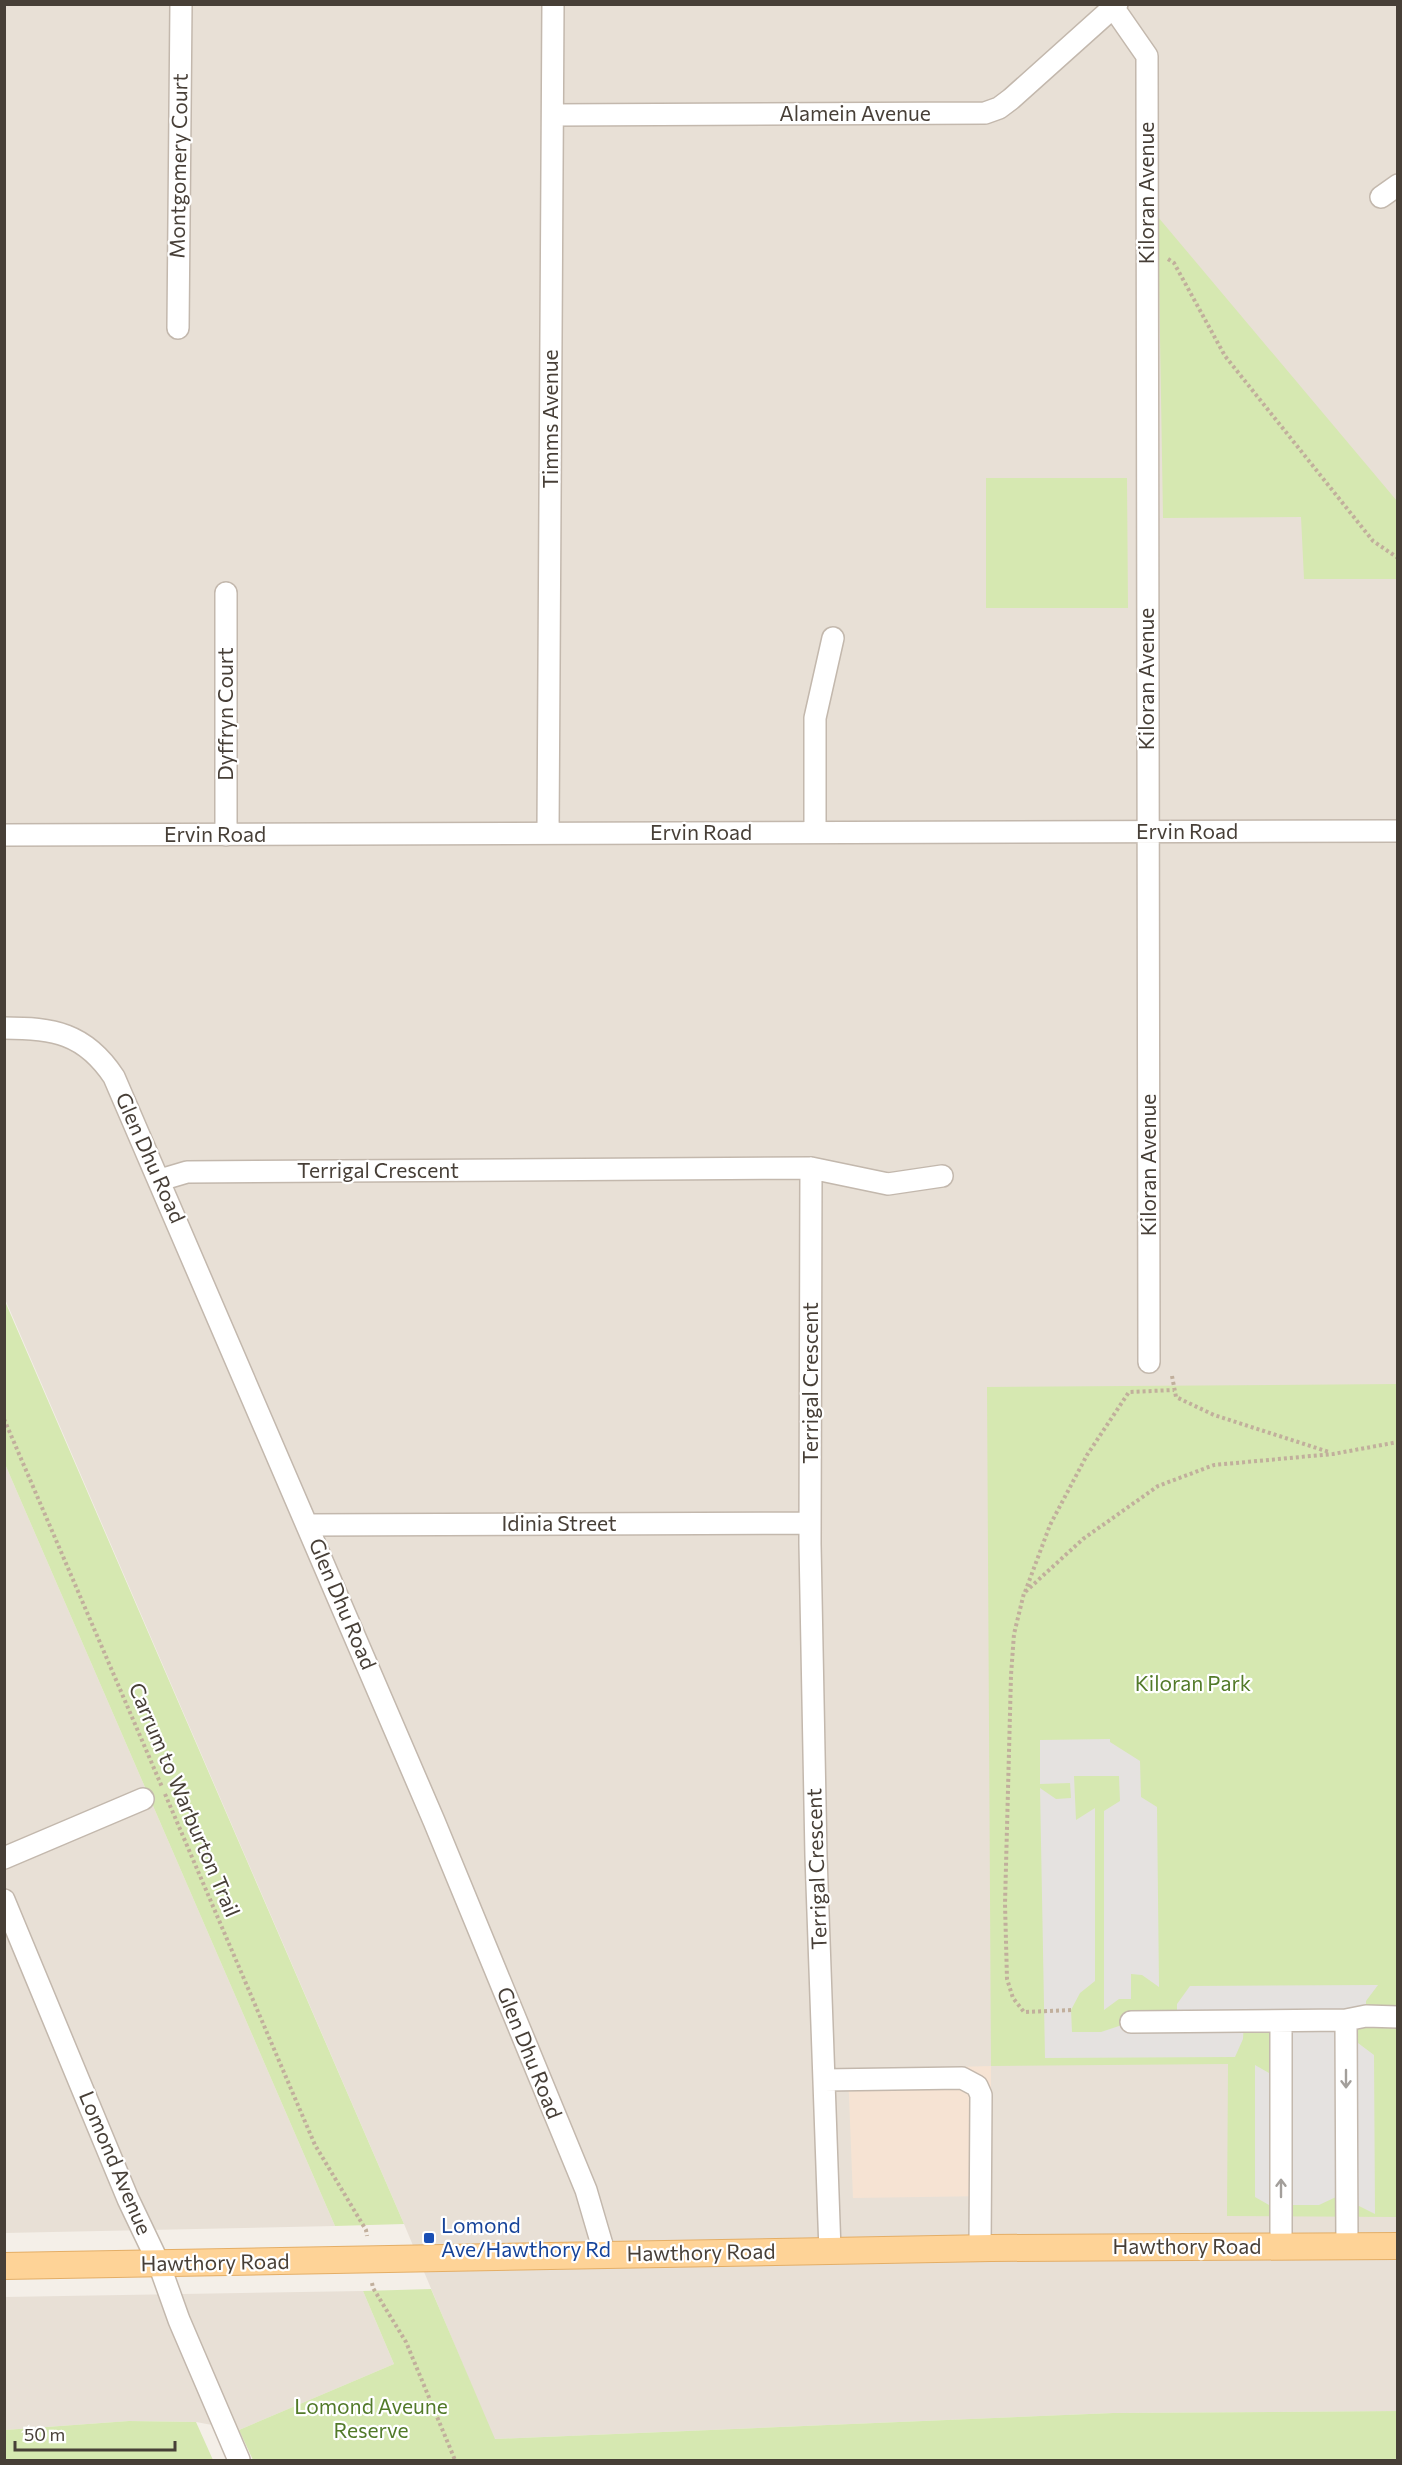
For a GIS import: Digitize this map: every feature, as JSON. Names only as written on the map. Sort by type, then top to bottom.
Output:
[{"type":"main road","name":"Hawthory Road","points":[[4,2266],[980,2248],[1398,2246]]},
{"type":"street","name":"Montgomery Court","points":[[178,328],[181,4]]},
{"type":"street","name":"Timms Avenue","points":[[548,833],[553,4]]},
{"type":"street","name":"Alamein Avenue","points":[[553,115],[985,113],[999,108],[1011,99],[1115,6]]},
{"type":"street","name":"Kiloran Avenue","points":[[1115,6],[1147,56],[1149,1362]]},
{"type":"street","name":"Dyffryn Court","points":[[226,593],[226,835]]},
{"type":"street","points":[[815,832],[815,718],[833,638]]},
{"type":"street","name":"Ervin Road","points":[[4,835],[1398,831]]},
{"type":"street","name":"Glen Dhu Road","points":[[4,1028],[39,1028],[68,1035],[94,1052],[114,1077],[434,1821],[586,2190],[605,2255]]},
{"type":"street","points":[[811,1168],[888,1184],[942,1176]]},
{"type":"street","name":"Terrigal Crescent","points":[[160,1180],[187,1172],[811,1168],[810,1523],[815,1844],[830,2251]]},
{"type":"street","name":"Idinia Street","points":[[308,1525],[810,1523]]},
{"type":"street","points":[[4,1858],[143,1798]]},
{"type":"street","name":"Lomond Avenue","points":[[4,1899],[128,2199],[159,2264],[179,2320],[239,2460]]},
{"type":"street","points":[[1131,2022],[1346,2020],[1366,2016],[1398,2017]]},
{"type":"street","points":[[1346,2020],[1347,2246]]},
{"type":"street","points":[[1281,2021],[1281,2246]]},
{"type":"street","points":[[824,2080],[962,2078],[977,2086],[981,2095],[980,2248]]},
{"type":"path","points":[[1147,253],[1166,257],[1174,263],[1225,356],[1373,541],[1398,558]]},
{"type":"path","points":[[1172,1376],[1176,1397],[1214,1415],[1333,1454]]},
{"type":"path","points":[[1071,2010],[1024,2012],[1013,1998],[1007,1979],[1005,1904],[1014,1635],[1024,1593],[1050,1525],[1088,1455],[1129,1392],[1174,1390]]},
{"type":"path","name":"Carrum to Warburton Trail","points":[[4,1419],[315,2145],[342,2188]]},
{"type":"path","points":[[1024,1593],[1083,1539],[1158,1486],[1214,1465],[1333,1454],[1398,1442]]},
{"type":"path","points":[[406,2342],[455,2460]]},
{"type":"shaded area","points":[[4,5],[1397,5],[1397,2411],[1113,2413],[494,2439],[404,2224],[5,1299]]},
{"type":"shaded area","points":[[5,1464],[335,2226],[5,2233]]},
{"type":"shaded area","points":[[1110,1739],[1110,1742],[1140,1761],[1141,1797],[1157,1807],[1159,1987],[1142,1975],[1131,1974],[1131,1999],[1119,1999],[1104,2010],[1104,1811],[1120,1801],[1119,1776],[1074,1776],[1076,1820],[1095,1808],[1095,1981],[1080,1993],[1071,2010],[1072,2032],[1101,2032],[1131,2022],[1177,2022],[1177,2004],[1190,1986],[1378,1985],[1366,2001],[1366,2016],[1346,2020],[1346,2043],[1358,2043],[1374,2055],[1375,2214],[1359,2206],[1347,2205],[1346,2197],[1336,2197],[1319,2205],[1269,2205],[1255,2197],[1255,2065],[1269,2073],[1281,2073],[1281,2021],[1244,2022],[1243,2039],[1235,2057],[1045,2058],[1040,1788],[1056,1799],[1071,1798],[1070,1783],[1040,1784],[1040,1740]]},
{"type":"shaded area","points":[[991,2066],[991,2196],[853,2198],[848,2070]]},
{"type":"shaded area","points":[[363,2291],[394,2364],[239,2430],[196,2422],[129,2421],[5,2430],[4,2297]]},
{"type":"green space","points":[[1158,217],[1397,501],[1397,579],[1304,579],[1301,517],[1163,518]]},
{"type":"green space","points":[[986,478],[1127,478],[1128,608],[986,608]]},
{"type":"green space","points":[[4,1299],[404,2224],[335,2226],[5,1464]]},
{"type":"green space","name":"Kiloran Park","points":[[1397,1384],[1397,2217],[1227,2216],[1228,2064],[991,2066],[987,1387]]},
{"type":"green space","name":"Lomond Aveune Reserve","points":[[431,2289],[495,2439],[1113,2413],[1397,2411],[1397,2460],[253,2460],[239,2430],[394,2364],[363,2291]]},
{"type":"green space","points":[[129,2421],[196,2422],[213,2460],[5,2460],[5,2430]]},
{"type":"place","name":"Lomond Ave/Hawthory Rd","points":[[429,2238]]}]
